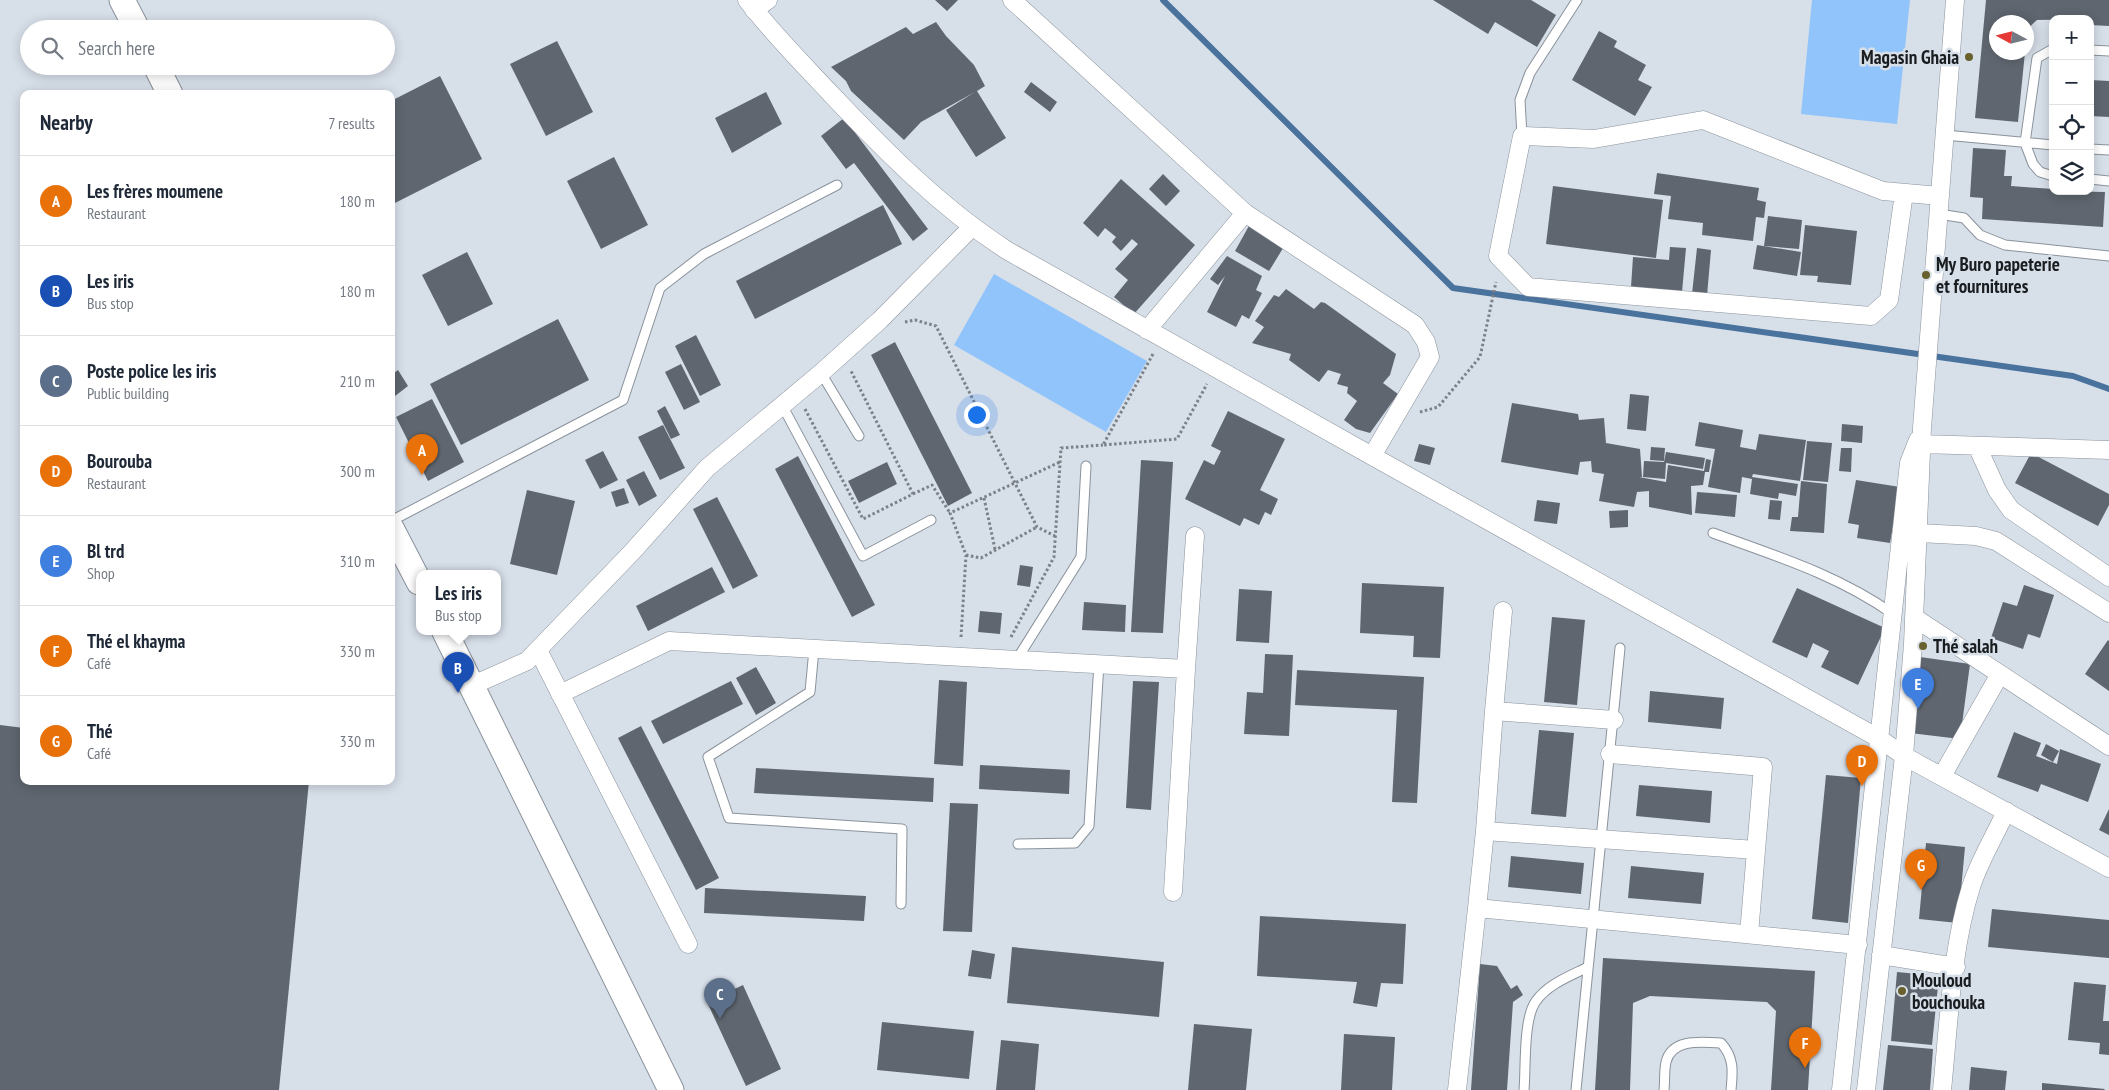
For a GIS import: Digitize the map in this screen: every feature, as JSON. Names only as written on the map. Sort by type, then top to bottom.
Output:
[{"type":"street","points":[[122,0],[132,20]]},
{"type":"street","points":[[1012,0],[1245,213],[1415,325],[1426,342],[1430,357],[1372,456]]},
{"type":"street","points":[[1866,1090],[1904,756],[1916,618],[1922,436],[1955,0]]},
{"type":"street","points":[[756,3],[898,162],[971,228],[1154,334],[1880,739],[1904,756],[2109,868]]},
{"type":"street","points":[[160,75],[168,90]]},
{"type":"street","points":[[1904,193],[1889,300],[1871,316],[1528,287],[1498,256],[1522,136],[1594,139],[1703,120],[1883,191],[1940,196]]},
{"type":"street","points":[[1154,334],[1245,213]]},
{"type":"street","points":[[473,685],[527,661],[633,551],[707,468],[821,373],[880,320],[971,228]]},
{"type":"street","points":[[1922,436],[1977,446],[2109,450]]},
{"type":"street","points":[[1842,1090],[1908,463],[1922,436]]},
{"type":"street","points":[[1977,446],[1997,490],[2011,510],[2109,577]]},
{"type":"street","points":[[1919,533],[1976,536],[1996,541],[2109,612]]},
{"type":"street","points":[[395,536],[416,576]]},
{"type":"street","points":[[1173,892],[1195,536]]},
{"type":"street","points":[[1457,1090],[1486,831],[1503,611]]},
{"type":"street","points":[[1916,618],[2109,746]]},
{"type":"street","points":[[447,635],[672,1090]]},
{"type":"street","points":[[560,694],[669,642],[1186,669]]},
{"type":"street","points":[[538,650],[688,944]]},
{"type":"street","points":[[1942,776],[2000,674]]},
{"type":"street","points":[[1494,711],[1614,720]]},
{"type":"street","points":[[1610,754],[1763,767],[1748,934]]},
{"type":"street","points":[[1942,1090],[1956,967],[1972,885],[2006,811]]},
{"type":"street","points":[[1486,831],[1756,850]]},
{"type":"street","points":[[1477,908],[1858,945]]},
{"type":"street","points":[[1881,955],[1956,967]]},
{"type":"lane","points":[[1522,136],[1520,100],[1530,73],[1577,0]]},
{"type":"lane","points":[[2094,50],[2109,51]]},
{"type":"lane","points":[[2049,51],[2037,58],[2025,143],[2033,164],[2040,172],[2049,175]]},
{"type":"lane","points":[[1945,135],[2049,145]]},
{"type":"lane","points":[[2094,148],[2109,150]]},
{"type":"lane","points":[[2094,179],[2109,181]]},
{"type":"lane","points":[[395,519],[623,400],[660,288],[704,254],[837,185]]},
{"type":"lane","points":[[1939,214],[1964,218],[1980,235],[2005,245],[2109,256]]},
{"type":"lane","points":[[821,373],[859,436]]},
{"type":"lane","points":[[782,404],[863,556],[932,520]]},
{"type":"lane","points":[[1017,659],[1081,557],[1086,466]]},
{"type":"lane","points":[[1714,533],[1830,577],[1859,592],[1893,614]]},
{"type":"lane","points":[[1576,1090],[1620,648]]},
{"type":"lane","points":[[814,649],[810,692],[708,757],[729,818],[902,829],[901,904]]},
{"type":"lane","points":[[1018,844],[1076,843],[1089,826],[1099,663]]},
{"type":"lane","points":[[1524,1090],[1530,1017],[1536,1001],[1554,984],[1588,967]]},
{"type":"lane","points":[[1664,1090],[1666,1060],[1674,1050],[1690,1041],[1721,1043],[1728,1050],[1733,1066],[1730,1090]]},
{"type":"path","points":[[1393,420],[1438,407],[1480,357],[1496,279]]},
{"type":"path","points":[[898,324],[915,320],[936,326],[1037,527],[1055,536]]},
{"type":"path","points":[[1103,445],[1154,334]]},
{"type":"path","points":[[848,366],[913,494]]},
{"type":"path","points":[[997,658],[1054,558],[1061,448],[1177,439],[1215,368]]},
{"type":"path","points":[[796,393],[863,519],[932,485],[950,513],[966,555],[960,656]]},
{"type":"path","points":[[950,513],[1060,462]]},
{"type":"path","points":[[984,498],[995,549]]},
{"type":"path","points":[[966,555],[981,558],[1037,527]]},
{"type":"shaded area","points":[[1812,0],[1910,0],[1897,124],[1801,114]]},
{"type":"shaded area","points":[[994,274],[1147,361],[1106,432],[954,345]]},
{"type":"building","points":[[935,0],[958,0],[947,11]]},
{"type":"building","points":[[1433,0],[1531,0],[1556,15],[1537,47],[1495,22],[1488,34]]},
{"type":"building","points":[[1986,0],[2109,0],[2109,26],[2094,25],[2094,15],[2049,15],[2049,20],[2037,20],[2034,23],[2034,15],[1989,15],[1989,60],[2024,60],[2018,122],[1975,118]]},
{"type":"building","points":[[936,22],[946,36],[974,65],[985,86],[977,91],[1006,138],[976,157],[946,110],[975,92],[921,122],[904,140],[851,91],[846,81],[831,67],[906,27],[913,34]]},
{"type":"building","points":[[1599,31],[1617,41],[1614,47],[1646,65],[1638,80],[1652,87],[1635,116],[1572,80]]},
{"type":"building","points":[[557,41],[593,112],[546,136],[510,64]]},
{"type":"building","points":[[440,76],[482,159],[395,203],[395,99]]},
{"type":"building","points":[[2094,80],[2109,81],[2109,117],[2094,116]]},
{"type":"building","points":[[1031,82],[1057,102],[1050,112],[1024,92]]},
{"type":"building","points":[[766,92],[782,124],[732,153],[715,118]]},
{"type":"building","points":[[844,118],[928,229],[913,241],[854,163],[846,169],[821,136]]},
{"type":"building","points":[[1973,148],[2006,150],[2004,176],[2012,176],[2011,186],[2049,189],[2049,195],[2094,195],[2094,192],[2105,192],[2103,227],[1982,219],[1983,198],[1970,197]]},
{"type":"building","points":[[614,157],[648,225],[601,249],[567,181]]},
{"type":"building","points":[[1657,173],[1759,188],[1757,200],[1766,202],[1764,218],[1756,217],[1753,241],[1702,235],[1703,223],[1668,219],[1671,196],[1654,194]]},
{"type":"building","points":[[1163,174],[1180,191],[1166,206],[1149,189]]},
{"type":"building","points":[[1121,179],[1195,245],[1134,314],[1114,297],[1128,280],[1115,269],[1138,244],[1132,239],[1121,251],[1112,242],[1116,237],[1105,228],[1098,237],[1083,223]]},
{"type":"building","points":[[1553,186],[1663,200],[1656,258],[1546,244]]},
{"type":"building","points":[[883,205],[902,244],[755,319],[736,281]]},
{"type":"building","points":[[1768,216],[1802,220],[1799,249],[1764,246]]},
{"type":"building","points":[[1250,224],[1285,245],[1269,271],[1235,251]]},
{"type":"building","points":[[1805,225],[1857,231],[1851,285],[1817,282],[1818,276],[1800,275]]},
{"type":"building","points":[[1757,245],[1801,252],[1797,276],[1753,269]]},
{"type":"building","points":[[1670,247],[1686,248],[1682,292],[1631,287],[1633,257],[1669,260]]},
{"type":"building","points":[[1697,248],[1711,250],[1707,296],[1692,294]]},
{"type":"building","points":[[467,252],[493,304],[448,326],[422,275]]},
{"type":"building","points":[[1227,256],[1262,276],[1256,290],[1262,293],[1249,319],[1242,315],[1236,327],[1207,312],[1225,276],[1218,285],[1210,279]]},
{"type":"building","points":[[1286,289],[1314,309],[1321,302],[1325,303],[1396,354],[1390,375],[1383,383],[1398,394],[1370,433],[1356,429],[1344,420],[1357,401],[1347,393],[1348,387],[1337,384],[1341,374],[1328,370],[1319,382],[1289,360],[1291,354],[1252,343],[1264,327],[1255,321],[1274,295],[1279,297]]},
{"type":"building","points":[[558,319],[589,380],[461,445],[430,384]]},
{"type":"building","points":[[696,335],[721,385],[700,396],[675,346]]},
{"type":"building","points":[[895,342],[972,493],[948,506],[871,355]]},
{"type":"building","points":[[681,364],[700,402],[684,410],[665,372]]},
{"type":"building","points":[[398,370],[408,386],[395,396],[395,372]]},
{"type":"building","points":[[1630,394],[1649,396],[1646,431],[1627,429]]},
{"type":"building","points":[[432,399],[464,462],[428,481],[396,417]]},
{"type":"building","points":[[1512,403],[1578,414],[1579,420],[1604,418],[1606,443],[1640,449],[1642,477],[1639,477],[1666,482],[1668,465],[1704,471],[1706,459],[1711,460],[1709,472],[1705,472],[1703,485],[1691,486],[1692,515],[1649,507],[1649,491],[1637,492],[1634,507],[1599,501],[1604,474],[1592,472],[1591,461],[1580,462],[1578,475],[1501,462]]},
{"type":"building","points":[[665,406],[680,435],[671,439],[657,411]]},
{"type":"building","points":[[1228,411],[1285,439],[1260,490],[1278,499],[1271,515],[1265,512],[1259,525],[1244,518],[1240,526],[1185,499],[1204,460],[1214,465],[1221,451],[1211,446]]},
{"type":"building","points":[[1699,422],[1743,430],[1740,447],[1756,450],[1759,434],[1806,440],[1800,481],[1753,474],[1752,477],[1798,484],[1796,496],[1779,493],[1778,499],[1750,494],[1752,479],[1742,477],[1740,493],[1708,487],[1715,449],[1695,446]]},
{"type":"building","points":[[1842,424],[1863,426],[1862,443],[1841,441]]},
{"type":"building","points":[[663,425],[685,468],[660,480],[638,437]]},
{"type":"building","points":[[1807,441],[1832,443],[1828,482],[1803,480]]},
{"type":"building","points":[[1419,444],[1435,448],[1430,465],[1414,461]]},
{"type":"building","points":[[1651,447],[1665,448],[1664,461],[1650,460]]},
{"type":"building","points":[[1841,448],[1852,448],[1851,472],[1839,471]]},
{"type":"building","points":[[603,451],[618,480],[600,489],[585,460]]},
{"type":"building","points":[[1666,452],[1705,458],[1703,469],[1666,463],[1665,479],[1643,477],[1644,461],[1664,462]]},
{"type":"building","points":[[2031,453],[2109,494],[2109,505],[2098,526],[2015,483]]},
{"type":"building","points":[[798,456],[875,605],[852,617],[775,469]]},
{"type":"building","points":[[1141,460],[1173,462],[1163,633],[1131,632]]},
{"type":"building","points":[[887,462],[897,484],[859,503],[848,481]]},
{"type":"building","points":[[644,471],[657,496],[639,506],[626,480]]},
{"type":"building","points":[[1856,480],[1900,487],[1890,543],[1857,538],[1859,525],[1848,523]]},
{"type":"building","points":[[1801,481],[1827,484],[1824,533],[1790,531],[1792,517],[1798,517]]},
{"type":"building","points":[[624,488],[629,503],[616,507],[611,492]]},
{"type":"building","points":[[527,490],[575,501],[557,575],[510,564]]},
{"type":"building","points":[[1697,492],[1737,495],[1735,517],[1695,513]]},
{"type":"building","points":[[717,497],[758,576],[733,589],[693,509]]},
{"type":"building","points":[[1537,500],[1560,503],[1557,524],[1534,521]]},
{"type":"building","points":[[1770,500],[1782,501],[1780,520],[1768,519]]},
{"type":"building","points":[[1628,510],[1628,527],[1610,528],[1609,511]]},
{"type":"building","points":[[1020,565],[1033,567],[1030,587],[1017,585]]},
{"type":"building","points":[[712,567],[725,592],[648,631],[636,606]]},
{"type":"building","points":[[1362,583],[1444,587],[1440,658],[1413,657],[1414,636],[1360,633]]},
{"type":"building","points":[[2024,585],[2054,595],[2040,638],[2028,634],[2023,649],[1991,638],[2003,602],[2017,606]]},
{"type":"building","points":[[1797,588],[1885,628],[1858,685],[1821,667],[1829,651],[1813,643],[1807,658],[1772,642]]},
{"type":"building","points":[[1239,589],[1272,591],[1269,643],[1236,641]]},
{"type":"building","points":[[1084,602],[1126,605],[1125,632],[1082,630]]},
{"type":"building","points":[[980,611],[1002,613],[1000,634],[978,632]]},
{"type":"building","points":[[1552,617],[1585,620],[1577,705],[1544,702]]},
{"type":"building","points":[[2109,641],[2109,691],[2085,674]]},
{"type":"building","points":[[1265,654],[1293,655],[1289,736],[1244,734],[1247,692],[1263,693]]},
{"type":"building","points":[[1920,657],[1970,664],[1960,739],[1910,733]]},
{"type":"building","points":[[756,667],[776,703],[756,715],[736,678]]},
{"type":"building","points":[[1297,670],[1424,677],[1417,803],[1392,802],[1397,710],[1295,705]]},
{"type":"building","points":[[939,680],[967,682],[963,766],[934,764]]},
{"type":"building","points":[[731,681],[743,704],[663,744],[651,721]]},
{"type":"building","points":[[1133,681],[1159,682],[1151,810],[1126,808]]},
{"type":"building","points":[[1650,691],[1724,698],[1721,729],[1648,722]]},
{"type":"building","points":[[0,725],[20,728],[20,785],[309,785],[279,1090],[0,1090]]},
{"type":"building","points":[[641,726],[719,878],[696,890],[618,738]]},
{"type":"building","points":[[1539,730],[1574,733],[1566,817],[1531,814]]},
{"type":"building","points":[[2014,732],[2041,743],[2036,756],[2057,764],[2060,749],[2101,764],[2088,802],[2041,784],[2038,792],[1997,777]]},
{"type":"building","points":[[2046,744],[2059,751],[2053,762],[2041,755]]},
{"type":"building","points":[[980,765],[1070,770],[1069,794],[979,789]]},
{"type":"building","points":[[756,768],[934,778],[933,802],[754,793]]},
{"type":"building","points":[[1826,775],[1861,778],[1848,923],[1812,919]]},
{"type":"building","points":[[1639,785],[1712,791],[1710,823],[1636,816]]},
{"type":"building","points":[[950,803],[978,804],[972,932],[943,931]]},
{"type":"building","points":[[2109,809],[2109,835],[2099,830]]},
{"type":"building","points":[[1926,843],[1965,847],[1958,923],[1919,919]]},
{"type":"building","points":[[1511,856],[1584,863],[1581,894],[1508,887]]},
{"type":"building","points":[[1631,866],[1704,873],[1701,904],[1628,898]]},
{"type":"building","points":[[705,888],[866,896],[864,921],[704,913]]},
{"type":"building","points":[[1992,909],[2109,920],[2109,958],[1988,947]]},
{"type":"building","points":[[1260,916],[1406,924],[1403,984],[1381,983],[1377,1007],[1353,1003],[1357,982],[1257,976]]},
{"type":"building","points":[[1012,947],[1164,962],[1159,1017],[1007,1003]]},
{"type":"building","points":[[972,950],[995,954],[991,979],[968,976]]},
{"type":"building","points":[[1603,958],[1815,971],[1808,1090],[1771,1090],[1776,1011],[1767,1002],[1650,996],[1633,1003],[1630,1090],[1595,1090]]},
{"type":"building","points":[[1480,964],[1497,966],[1511,989],[1517,985],[1523,995],[1513,1002],[1507,1090],[1471,1090]]},
{"type":"building","points":[[1897,972],[1939,976],[1932,1045],[1891,1041]]},
{"type":"building","points":[[2074,982],[2106,985],[2103,1021],[2109,1021],[2109,1055],[2099,1054],[2100,1043],[2068,1040]]},
{"type":"building","points":[[743,985],[781,1069],[746,1086],[707,1002]]},
{"type":"building","points":[[882,1022],[974,1031],[969,1079],[877,1070]]},
{"type":"building","points":[[1194,1024],[1252,1029],[1246,1090],[1188,1090]]},
{"type":"building","points":[[1344,1034],[1395,1037],[1392,1090],[1341,1090]]},
{"type":"building","points":[[1001,1040],[1039,1044],[1035,1090],[996,1090]]},
{"type":"building","points":[[1888,1045],[1933,1049],[1930,1090],[1883,1090]]},
{"type":"building","points":[[1971,1067],[2007,1071],[2005,1090],[1969,1090]]},
{"type":"building","points":[[2042,1083],[2105,1089],[2042,1090]]},
{"type":"waterway","points":[[1163,0],[1453,288],[2073,376],[2109,389]]},
{"type":"place","name":"Magasin Ghaia","points":[[1969,57]]},
{"type":"place","name":"My Buro papeterie et fournitures","points":[[1926,275]]},
{"type":"place","name":"Les frères moumene","points":[[422,475]]},
{"type":"place","name":"Thé salah","points":[[1923,646]]},
{"type":"place","name":"Les iris","points":[[458,693]]},
{"type":"place","name":"Bl trd","points":[[1918,709]]},
{"type":"place","name":"Bourouba","points":[[1862,786]]},
{"type":"place","name":"Thé","points":[[1921,890]]},
{"type":"place","name":"Mouloud bouchouka","points":[[1902,991]]},
{"type":"place","name":"Poste police les iris","points":[[720,1019]]},
{"type":"place","name":"Thé el khayma","points":[[1805,1068]]}]
